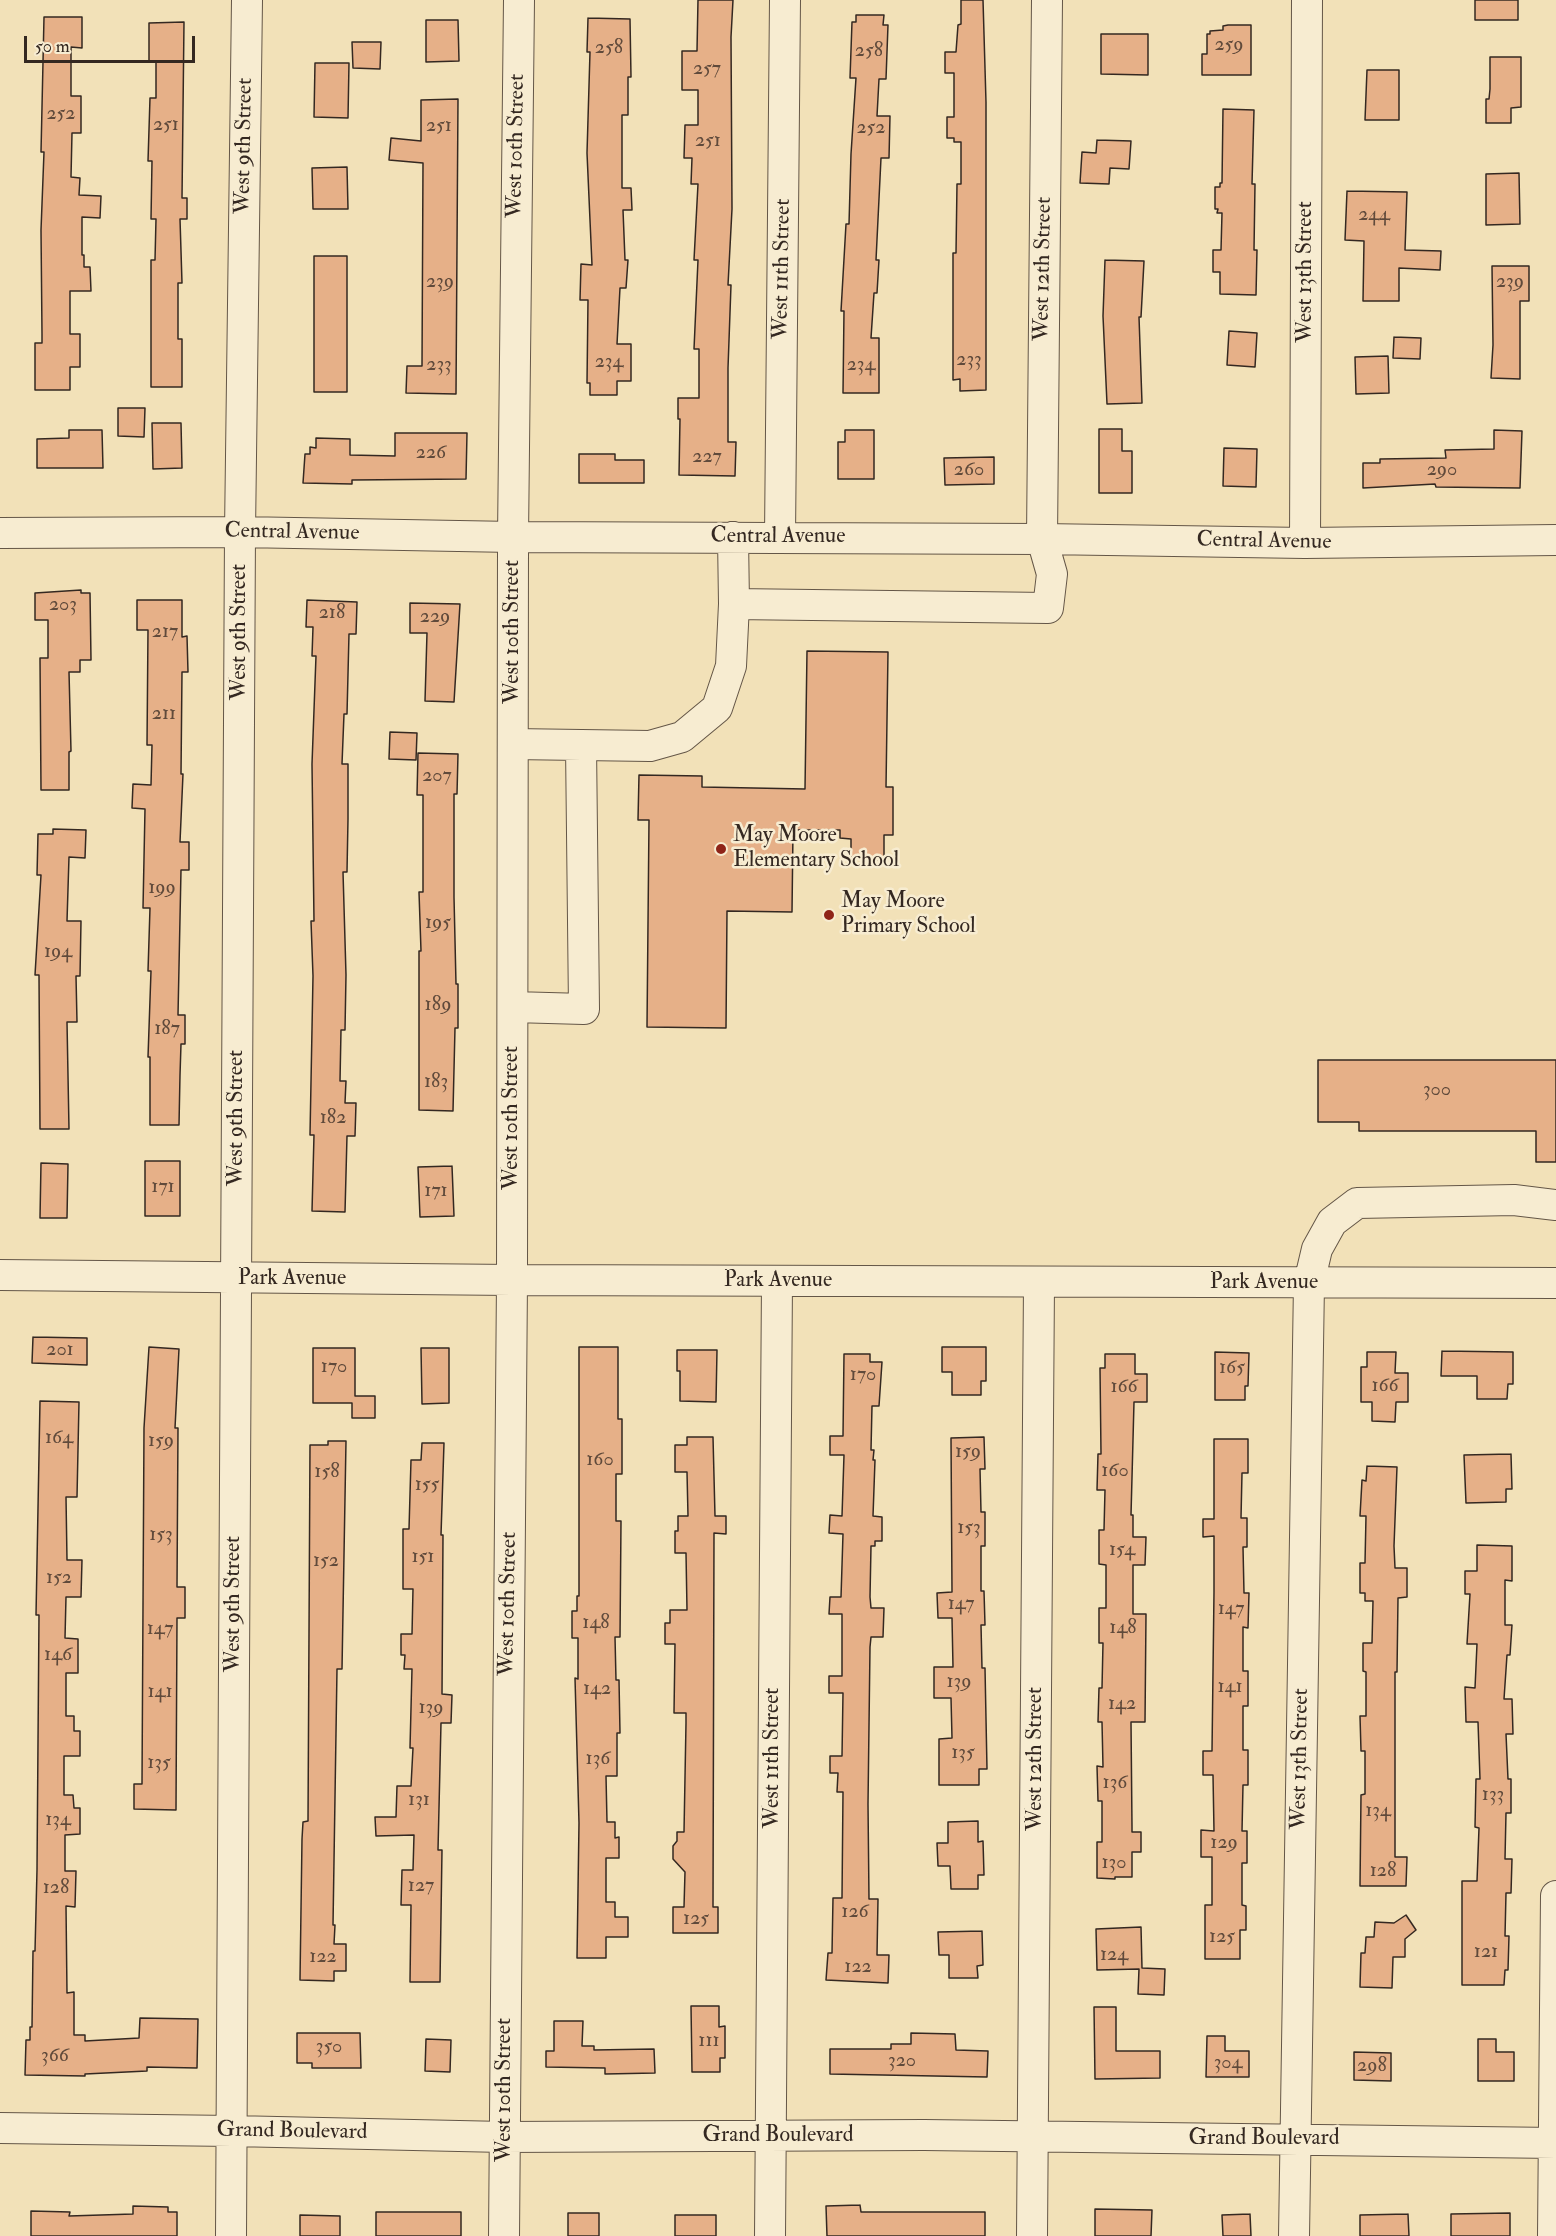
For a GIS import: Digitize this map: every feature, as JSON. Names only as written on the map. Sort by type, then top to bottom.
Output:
[{"type":"street","name":"West 9th Street","points":[[231,2236],[240,532],[247,0]]},
{"type":"street","name":"West 10th Street","points":[[504,2236],[512,1280],[513,537],[519,0]]},
{"type":"street","name":"West 11th Street","points":[[780,537],[785,0]]},
{"type":"street","name":"West 12th Street","points":[[734,604],[1048,608],[1052,574],[1042,539],[1047,0]]},
{"type":"street","name":"West 13th Street","points":[[1305,543],[1307,0]]},
{"type":"street","name":"Central Avenue","points":[[0,533],[240,532],[513,537],[780,537],[1305,543],[1556,540]]},
{"type":"street","points":[[513,744],[650,746],[682,737],[717,708],[731,666],[734,604],[733,537]]},
{"type":"street","points":[[513,1007],[584,1010],[581,745]]},
{"type":"street","name":"West 13th Street","points":[[1294,2236],[1309,1282],[1317,1249],[1332,1222],[1357,1203],[1514,1200],[1556,1205]]},
{"type":"street","name":"Park Avenue","points":[[0,1275],[1039,1283],[1556,1283]]},
{"type":"street","name":"West 11th Street","points":[[770,2236],[777,1281]]},
{"type":"street","name":"West 12th Street","points":[[1032,2236],[1039,1283]]},
{"type":"street","points":[[1554,2236],[1556,1896]]},
{"type":"street","name":"Grand Boulevard","points":[[0,2128],[504,2137],[924,2135],[1555,2143]]},
{"type":"building","points":[[698,0],[733,0],[728,442],[736,442],[735,476],[679,475],[678,398],[699,398],[699,349],[694,349],[698,260],[694,260],[698,184],[691,184],[692,158],[684,158],[685,125],[698,125],[698,90],[682,90],[682,51],[697,51]]},
{"type":"building","points":[[961,0],[983,0],[986,102],[986,390],[960,391],[960,379],[953,380],[953,253],[956,253],[957,184],[961,184],[961,142],[954,142],[954,138],[947,138],[947,117],[954,117],[954,73],[945,73],[945,52],[956,52],[958,25],[961,24]]},
{"type":"building","points":[[1475,0],[1518,0],[1518,20],[1475,20]]},
{"type":"building","points":[[856,15],[884,15],[883,25],[888,25],[886,79],[879,79],[877,116],[890,116],[889,158],[881,158],[876,260],[879,260],[871,338],[879,338],[879,393],[843,393],[844,311],[841,311],[846,224],[849,224],[856,78],[850,78],[852,22],[856,22]]},
{"type":"building","points":[[44,17],[82,17],[82,48],[71,47],[71,96],[81,96],[81,133],[72,133],[71,177],[80,178],[79,195],[101,196],[100,218],[82,217],[82,255],[84,255],[84,267],[90,267],[91,291],[70,291],[70,334],[80,334],[80,367],[70,367],[70,390],[35,390],[35,343],[42,343],[41,230],[44,152],[41,152]]},
{"type":"building","points":[[588,18],[630,19],[631,77],[628,77],[628,115],[622,115],[622,188],[631,188],[632,210],[623,210],[625,260],[628,260],[626,288],[620,288],[617,344],[631,344],[631,381],[617,381],[617,395],[590,395],[590,383],[587,383],[588,300],[580,300],[581,264],[592,265],[587,153],[590,52],[587,52]]},
{"type":"building","points":[[426,20],[458,20],[459,61],[426,62]]},
{"type":"building","points":[[184,22],[182,198],[187,198],[187,219],[180,219],[182,283],[178,283],[178,339],[182,339],[182,387],[151,387],[151,260],[155,260],[156,219],[151,219],[152,161],[148,161],[150,98],[156,98],[156,61],[149,61],[149,23]]},
{"type":"building","points":[[1251,25],[1251,75],[1202,75],[1202,54],[1207,54],[1207,34],[1210,34],[1210,31],[1223,30],[1223,26]]},
{"type":"building","points":[[1101,34],[1148,34],[1148,75],[1101,74]]},
{"type":"building","points":[[352,42],[381,42],[380,69],[353,68]]},
{"type":"building","points":[[1490,57],[1521,57],[1521,107],[1511,108],[1511,123],[1486,123],[1486,99],[1489,99],[1490,89]]},
{"type":"building","points":[[315,63],[349,63],[348,118],[314,117]]},
{"type":"building","points":[[1367,70],[1399,70],[1399,120],[1365,120]]},
{"type":"building","points":[[458,99],[456,394],[406,393],[407,366],[422,366],[423,163],[389,160],[391,138],[421,141],[421,100]]},
{"type":"building","points":[[1223,109],[1254,110],[1252,184],[1255,184],[1256,295],[1220,294],[1220,272],[1213,272],[1213,250],[1221,250],[1222,213],[1217,213],[1218,209],[1215,209],[1215,187],[1220,187],[1222,183]]},
{"type":"building","points":[[1097,140],[1131,141],[1129,169],[1110,168],[1109,184],[1080,183],[1082,152],[1096,153]]},
{"type":"building","points":[[347,167],[348,209],[313,209],[312,168]]},
{"type":"building","points":[[1519,173],[1520,224],[1486,225],[1486,174]]},
{"type":"building","points":[[1347,191],[1407,192],[1405,250],[1441,251],[1440,270],[1399,268],[1399,301],[1363,301],[1364,241],[1345,240]]},
{"type":"building","points":[[314,256],[347,256],[347,392],[314,392]]},
{"type":"building","points":[[1105,260],[1144,261],[1141,317],[1139,317],[1142,403],[1107,404],[1103,316]]},
{"type":"building","points":[[1492,266],[1529,266],[1529,301],[1520,301],[1520,379],[1491,378]]},
{"type":"building","points":[[1229,331],[1257,333],[1255,367],[1227,365]]},
{"type":"building","points":[[1394,337],[1421,338],[1420,359],[1393,358]]},
{"type":"building","points":[[1388,356],[1389,393],[1356,394],[1355,357]]},
{"type":"building","points":[[118,408],[145,408],[144,437],[118,436]]},
{"type":"building","points":[[152,423],[181,423],[182,468],[153,469]]},
{"type":"building","points":[[1099,429],[1122,429],[1122,451],[1132,451],[1132,493],[1099,493]]},
{"type":"building","points":[[69,430],[102,430],[103,468],[37,468],[37,439],[69,438]]},
{"type":"building","points":[[845,430],[874,430],[874,479],[838,479],[838,442],[845,442]]},
{"type":"building","points":[[1494,430],[1522,431],[1520,488],[1436,487],[1435,484],[1363,488],[1363,463],[1380,463],[1380,459],[1446,458],[1445,450],[1494,449]]},
{"type":"building","points":[[395,433],[467,433],[466,479],[352,480],[352,484],[303,483],[305,454],[310,454],[310,447],[316,448],[316,438],[350,439],[350,455],[395,456]]},
{"type":"building","points":[[1224,448],[1257,449],[1256,487],[1223,486]]},
{"type":"building","points":[[579,454],[615,454],[615,460],[644,460],[644,483],[579,483]]},
{"type":"building","points":[[994,457],[994,484],[945,485],[944,458]]},
{"type":"building","points":[[81,590],[81,593],[90,593],[91,660],[80,660],[80,672],[69,672],[71,751],[69,752],[69,790],[41,790],[40,658],[48,658],[48,620],[35,620],[35,593]]},
{"type":"building","points":[[137,600],[182,600],[182,637],[187,636],[188,672],[182,672],[181,774],[183,774],[180,842],[189,842],[189,870],[181,870],[178,1015],[185,1015],[185,1044],[181,1044],[179,1125],[150,1125],[150,1057],[148,1057],[151,971],[148,971],[150,908],[143,908],[145,809],[132,808],[133,784],[151,785],[152,745],[147,745],[148,630],[137,630]]},
{"type":"building","points":[[307,600],[357,602],[356,634],[349,634],[347,714],[344,714],[342,764],[348,764],[348,819],[347,872],[343,872],[345,1030],[341,1030],[340,1081],[346,1081],[345,1103],[356,1103],[355,1136],[347,1136],[345,1212],[312,1211],[314,1135],[310,1135],[313,976],[311,921],[314,921],[312,764],[316,656],[312,656],[313,627],[306,627]]},
{"type":"building","points":[[410,603],[460,604],[454,702],[425,701],[427,633],[410,633]]},
{"type":"building","name":"May Moore Elementary School","points":[[807,651],[888,652],[886,787],[893,787],[893,835],[884,835],[884,860],[851,859],[851,839],[840,838],[840,830],[793,830],[792,912],[727,911],[726,1028],[647,1027],[649,820],[638,820],[639,775],[702,776],[702,787],[805,789]]},
{"type":"building","points":[[390,732],[417,733],[416,760],[389,759]]},
{"type":"building","points":[[418,753],[458,754],[457,794],[454,794],[454,897],[458,1028],[455,1028],[453,1111],[419,1110],[419,951],[421,951],[419,892],[423,892],[423,795],[417,795]]},
{"type":"building","points":[[53,829],[86,830],[85,858],[69,857],[67,921],[81,921],[80,976],[76,976],[77,1022],[67,1022],[69,1129],[40,1129],[39,975],[35,975],[41,875],[37,875],[38,834],[53,834]]},
{"type":"building","points":[[1318,1060],[1556,1060],[1556,1162],[1536,1162],[1536,1131],[1359,1131],[1359,1122],[1318,1122]]},
{"type":"building","points":[[145,1161],[180,1161],[180,1216],[145,1216]]},
{"type":"building","points":[[41,1163],[68,1164],[67,1218],[40,1218]]},
{"type":"building","points":[[452,1166],[454,1216],[420,1217],[418,1167]]},
{"type":"building","points":[[33,1337],[87,1338],[87,1365],[32,1363]]},
{"type":"building","points":[[149,1347],[179,1349],[175,1428],[178,1428],[177,1587],[185,1587],[185,1618],[177,1618],[176,1810],[134,1809],[134,1784],[142,1784],[144,1428]]},
{"type":"building","points":[[579,1347],[618,1347],[618,1419],[622,1419],[622,1474],[616,1474],[616,1521],[621,1521],[620,1637],[615,1637],[620,1733],[617,1733],[617,1776],[606,1776],[607,1822],[615,1822],[615,1838],[619,1837],[619,1858],[606,1858],[606,1902],[615,1902],[615,1917],[628,1917],[628,1937],[606,1937],[606,1958],[577,1958],[579,1823],[575,1678],[578,1679],[578,1638],[572,1638],[572,1611],[577,1611],[577,1596],[579,1596]]},
{"type":"building","points":[[942,1347],[986,1347],[986,1381],[981,1381],[981,1395],[952,1395],[952,1372],[942,1372]]},
{"type":"building","points":[[313,1348],[355,1348],[355,1396],[375,1396],[375,1418],[352,1418],[352,1403],[313,1403]]},
{"type":"building","points":[[421,1348],[449,1348],[449,1403],[422,1404]]},
{"type":"building","points":[[677,1350],[717,1350],[716,1402],[680,1401]]},
{"type":"building","points":[[1442,1351],[1513,1352],[1513,1384],[1508,1384],[1507,1399],[1477,1399],[1477,1376],[1441,1376]]},
{"type":"building","points":[[1215,1352],[1249,1353],[1248,1386],[1245,1386],[1245,1400],[1215,1400]]},
{"type":"building","points":[[1367,1352],[1396,1352],[1395,1373],[1408,1373],[1408,1402],[1396,1402],[1395,1422],[1372,1421],[1372,1402],[1361,1402],[1361,1367],[1367,1367]]},
{"type":"building","points":[[844,1354],[870,1354],[870,1362],[882,1362],[879,1406],[872,1406],[871,1450],[874,1450],[873,1460],[875,1460],[873,1516],[882,1517],[882,1541],[875,1541],[875,1546],[871,1546],[870,1597],[871,1608],[884,1608],[883,1637],[871,1637],[870,1647],[868,1804],[869,1899],[878,1899],[877,1955],[889,1955],[888,1983],[826,1980],[828,1953],[832,1953],[833,1898],[842,1898],[843,1792],[837,1792],[838,1773],[830,1773],[830,1756],[842,1756],[843,1693],[829,1693],[829,1676],[842,1676],[842,1614],[829,1614],[830,1597],[841,1597],[843,1534],[829,1533],[830,1515],[842,1516],[844,1455],[830,1455],[830,1436],[843,1436]]},
{"type":"building","points":[[1105,1354],[1135,1354],[1135,1374],[1147,1374],[1147,1402],[1134,1402],[1131,1515],[1133,1515],[1133,1537],[1146,1537],[1145,1565],[1133,1565],[1133,1614],[1146,1614],[1145,1722],[1131,1722],[1132,1832],[1141,1832],[1141,1852],[1132,1852],[1132,1877],[1115,1877],[1115,1879],[1097,1878],[1097,1842],[1102,1842],[1102,1801],[1098,1801],[1097,1766],[1103,1767],[1102,1722],[1098,1722],[1099,1688],[1102,1688],[1103,1643],[1099,1643],[1099,1608],[1106,1608],[1106,1565],[1099,1564],[1099,1530],[1104,1530],[1105,1490],[1097,1490],[1098,1454],[1101,1454],[1100,1368],[1105,1368]]},
{"type":"building","points":[[40,1401],[79,1402],[77,1497],[66,1497],[67,1560],[82,1560],[81,1597],[66,1597],[65,1638],[78,1639],[78,1673],[66,1673],[66,1716],[74,1716],[74,1731],[80,1731],[80,1756],[64,1756],[64,1795],[73,1795],[74,1808],[80,1808],[80,1834],[65,1835],[65,1871],[76,1871],[75,1907],[66,1906],[67,1993],[74,1992],[74,2035],[85,2035],[85,2041],[139,2038],[140,2018],[198,2019],[197,2068],[147,2067],[147,2071],[85,2074],[85,2076],[25,2075],[26,2040],[30,2040],[30,2027],[32,2027],[37,1870],[39,1615],[36,1615]]},
{"type":"building","points":[[687,1437],[713,1437],[715,1516],[726,1516],[726,1534],[714,1533],[713,1907],[718,1907],[718,1933],[673,1933],[673,1907],[684,1907],[685,1872],[673,1859],[673,1846],[677,1841],[677,1832],[684,1832],[686,1713],[674,1713],[675,1644],[665,1644],[665,1623],[670,1623],[670,1610],[687,1610],[686,1553],[675,1553],[675,1531],[678,1531],[678,1516],[688,1516],[687,1472],[675,1472],[675,1445],[687,1445]]},
{"type":"building","points":[[984,1437],[985,1469],[980,1469],[981,1512],[985,1512],[985,1546],[981,1546],[981,1591],[984,1591],[985,1625],[981,1625],[982,1668],[985,1668],[987,1769],[979,1769],[979,1785],[939,1785],[939,1739],[952,1738],[951,1698],[934,1698],[934,1667],[953,1667],[952,1618],[938,1618],[937,1593],[952,1592],[951,1438]]},
{"type":"building","points":[[1214,1439],[1248,1439],[1248,1473],[1242,1473],[1241,1518],[1247,1518],[1247,1547],[1243,1547],[1244,1593],[1249,1593],[1248,1628],[1243,1627],[1243,1671],[1248,1671],[1248,1706],[1243,1706],[1243,1750],[1248,1750],[1248,1785],[1243,1785],[1242,1831],[1247,1831],[1247,1863],[1242,1863],[1242,1905],[1246,1906],[1246,1930],[1240,1930],[1240,1959],[1205,1959],[1205,1905],[1212,1905],[1212,1857],[1201,1857],[1201,1830],[1214,1831],[1213,1775],[1203,1775],[1203,1751],[1212,1751],[1214,1536],[1203,1537],[1203,1519],[1214,1519]]},
{"type":"building","points":[[328,1441],[346,1441],[342,1669],[337,1669],[333,1925],[335,1925],[334,1944],[346,1944],[346,1971],[334,1971],[334,1981],[300,1980],[302,1839],[303,1822],[308,1821],[310,1445],[328,1445]]},
{"type":"building","points":[[422,1443],[444,1443],[441,1535],[443,1535],[442,1694],[452,1695],[451,1723],[441,1723],[438,1850],[442,1850],[440,1982],[410,1982],[411,1905],[401,1905],[402,1870],[413,1870],[414,1835],[376,1836],[375,1817],[396,1817],[397,1786],[411,1786],[412,1669],[404,1669],[405,1655],[401,1655],[401,1634],[412,1634],[413,1589],[403,1589],[403,1529],[409,1529],[411,1460],[421,1460]]},
{"type":"building","points":[[1511,1454],[1512,1489],[1506,1489],[1506,1502],[1466,1503],[1464,1455]]},
{"type":"building","points":[[1367,1466],[1397,1467],[1395,1568],[1407,1568],[1407,1597],[1398,1598],[1397,1672],[1395,1672],[1395,1857],[1407,1857],[1406,1886],[1360,1886],[1361,1795],[1365,1794],[1365,1751],[1361,1751],[1360,1716],[1366,1716],[1366,1672],[1363,1671],[1363,1643],[1372,1643],[1373,1601],[1365,1601],[1365,1593],[1360,1593],[1360,1563],[1365,1563],[1366,1516],[1360,1516],[1362,1480],[1366,1481]]},
{"type":"building","points":[[1477,1545],[1512,1546],[1512,1581],[1505,1580],[1505,1625],[1512,1625],[1504,1699],[1512,1699],[1513,1734],[1506,1734],[1508,1779],[1511,1779],[1511,1813],[1506,1813],[1505,1859],[1512,1859],[1511,1893],[1506,1893],[1505,1936],[1509,1936],[1508,1970],[1505,1970],[1504,1985],[1462,1985],[1462,1881],[1477,1881],[1479,1828],[1475,1827],[1476,1779],[1480,1779],[1478,1722],[1466,1722],[1465,1687],[1475,1688],[1477,1644],[1467,1644],[1470,1594],[1465,1594],[1465,1571],[1477,1571]]},
{"type":"building","points":[[978,1821],[978,1842],[983,1841],[984,1875],[978,1875],[978,1889],[951,1889],[950,1866],[938,1866],[937,1843],[948,1843],[948,1822]]},
{"type":"building","points":[[1406,1915],[1416,1930],[1405,1939],[1405,1957],[1393,1957],[1392,1988],[1360,1987],[1361,1953],[1365,1953],[1366,1937],[1374,1937],[1375,1922],[1394,1923]]},
{"type":"building","points":[[1141,1927],[1142,1968],[1165,1969],[1164,1995],[1138,1994],[1139,1969],[1097,1970],[1096,1929]]},
{"type":"building","points":[[982,1931],[983,1965],[977,1966],[978,1978],[949,1978],[949,1955],[939,1955],[938,1932]]},
{"type":"building","points":[[691,2006],[719,2006],[719,2027],[725,2026],[725,2058],[720,2058],[720,2072],[692,2072]]},
{"type":"building","points":[[1094,2007],[1116,2007],[1116,2051],[1160,2051],[1160,2078],[1095,2079]]},
{"type":"building","points":[[554,2021],[583,2021],[582,2046],[594,2046],[594,2050],[654,2049],[655,2073],[605,2074],[605,2068],[546,2067],[546,2051],[554,2051]]},
{"type":"building","points":[[297,2033],[360,2033],[361,2068],[312,2068],[312,2063],[297,2063]]},
{"type":"building","points":[[911,2033],[955,2034],[956,2050],[988,2051],[987,2077],[830,2074],[830,2049],[891,2049],[891,2044],[911,2044]]},
{"type":"building","points":[[1207,2036],[1225,2036],[1225,2051],[1249,2051],[1249,2077],[1206,2077]]},
{"type":"building","points":[[426,2039],[451,2040],[450,2072],[425,2071]]},
{"type":"building","points":[[1478,2039],[1496,2039],[1496,2052],[1514,2052],[1514,2081],[1478,2081]]},
{"type":"building","points":[[1354,2052],[1391,2053],[1391,2081],[1354,2080]]},
{"type":"building","points":[[860,2205],[861,2212],[985,2212],[985,2236],[827,2236],[826,2206]]},
{"type":"building","points":[[133,2206],[168,2207],[168,2212],[177,2212],[177,2236],[31,2236],[31,2211],[70,2212],[69,2216],[133,2214]]},
{"type":"building","points":[[1095,2209],[1152,2210],[1151,2236],[1095,2236]]},
{"type":"building","points":[[376,2212],[461,2212],[461,2236],[376,2236]]},
{"type":"building","points":[[568,2213],[599,2213],[599,2236],[568,2236]]},
{"type":"building","points":[[1510,2213],[1510,2236],[1451,2236],[1451,2214]]},
{"type":"building","points":[[1250,2214],[1251,2236],[1223,2236],[1222,2215]]},
{"type":"building","points":[[1408,2214],[1409,2236],[1360,2236],[1360,2215]]},
{"type":"building","points":[[300,2215],[340,2216],[340,2236],[300,2236]]},
{"type":"building","points":[[675,2215],[716,2215],[716,2236],[675,2236]]},
{"type":"place","name":"May Moore Elementary School","points":[[721,849]]},
{"type":"place","name":"May Moore Primary School","points":[[829,915]]}]
